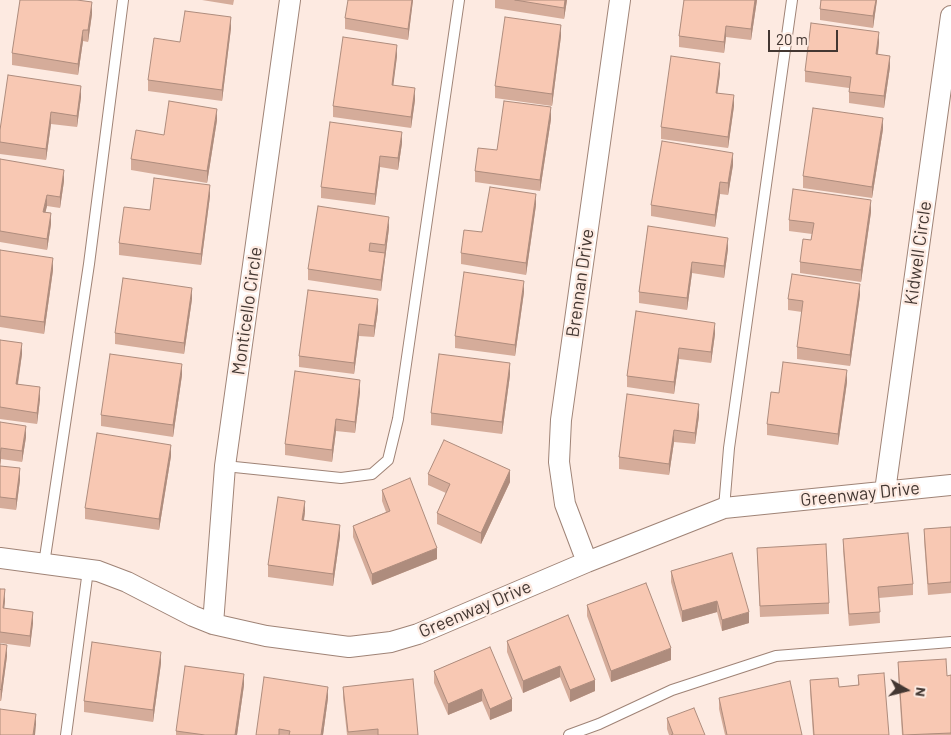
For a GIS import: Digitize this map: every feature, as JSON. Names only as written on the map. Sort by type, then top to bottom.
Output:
[{"type":"street","name":"Monticello Circle","points":[[213,624],[225,466],[290,0]]},
{"type":"street","name":"Brennan Drive","points":[[587,562],[565,504],[560,462],[561,420],[620,0]]},
{"type":"street","name":"Kidwell Circle","points":[[885,491],[951,16]]},
{"type":"street","name":"Greenway Drive","points":[[0,558],[88,570],[127,582],[193,616],[213,624],[266,636],[349,647],[391,642],[418,634],[587,562],[724,508],[951,485]]},
{"type":"lane","points":[[44,564],[88,264],[123,0]]},
{"type":"lane","points":[[225,466],[341,478],[372,474],[388,460],[399,409],[459,0]]},
{"type":"lane","points":[[724,508],[729,448],[792,0]]},
{"type":"lane","points":[[66,735],[88,570]]},
{"type":"lane","points":[[569,735],[599,724],[672,690],[776,656],[951,642]]},
{"type":"building","points":[[20,0],[77,0],[92,2],[88,30],[83,30],[78,64],[12,53]]},
{"type":"building","points":[[348,0],[412,0],[408,29],[345,18]]},
{"type":"building","points":[[515,0],[565,0],[564,8]]},
{"type":"building","points":[[684,0],[755,0],[751,29],[726,26],[724,42],[679,36]]},
{"type":"building","points":[[821,0],[876,0],[873,16],[820,9]]},
{"type":"building","points":[[185,11],[231,17],[222,90],[148,80],[154,38],[180,42]]},
{"type":"building","points":[[505,17],[561,25],[552,94],[495,86]]},
{"type":"building","points":[[811,23],[879,32],[876,54],[890,56],[884,96],[849,92],[851,77],[805,71]]},
{"type":"building","points":[[343,37],[397,45],[392,85],[415,88],[411,117],[333,106]]},
{"type":"building","points":[[671,56],[720,63],[716,93],[734,95],[728,137],[661,127]]},
{"type":"building","points":[[8,75],[81,86],[77,116],[51,112],[46,149],[0,142]]},
{"type":"building","points":[[169,101],[217,109],[207,171],[131,159],[136,130],[164,135]]},
{"type":"building","points":[[504,101],[551,107],[540,180],[475,171],[478,148],[497,150]]},
{"type":"building","points":[[813,108],[883,118],[872,187],[803,176]]},
{"type":"building","points":[[330,122],[402,132],[398,158],[380,156],[375,194],[321,187]]},
{"type":"building","points":[[662,141],[733,153],[728,183],[720,182],[715,215],[651,205]]},
{"type":"building","points":[[0,159],[64,170],[60,197],[47,195],[43,212],[51,213],[47,239],[0,231]]},
{"type":"building","points":[[154,178],[210,185],[201,254],[119,243],[124,207],[150,210]]},
{"type":"building","points":[[490,187],[536,194],[526,263],[461,253],[464,230],[482,232]]},
{"type":"building","points":[[793,189],[871,200],[861,270],[800,262],[803,239],[811,240],[814,223],[789,220]]},
{"type":"building","points":[[318,206],[389,217],[385,245],[370,243],[369,251],[385,253],[381,280],[308,269]]},
{"type":"building","points":[[648,226],[728,238],[724,266],[692,262],[687,298],[639,292]]},
{"type":"building","points":[[0,250],[53,258],[44,322],[0,316]]},
{"type":"building","points":[[464,272],[524,281],[515,345],[455,336]]},
{"type":"building","points":[[792,274],[860,284],[850,355],[797,347],[803,301],[788,299]]},
{"type":"building","points":[[123,278],[192,288],[184,343],[115,333]]},
{"type":"building","points":[[308,290],[378,299],[374,326],[359,324],[354,363],[299,356]]},
{"type":"building","points":[[636,311],[715,323],[711,352],[679,348],[674,382],[627,376]]},
{"type":"building","points":[[0,340],[22,343],[16,384],[40,387],[37,413],[0,407]]},
{"type":"building","points":[[110,354],[182,364],[173,425],[101,415]]},
{"type":"building","points":[[439,354],[510,363],[502,422],[431,413]]},
{"type":"building","points":[[783,362],[847,370],[838,434],[767,424],[771,392],[779,393]]},
{"type":"building","points":[[295,371],[360,380],[355,422],[336,419],[332,450],[285,444]]},
{"type":"building","points":[[627,394],[699,404],[695,433],[674,430],[669,464],[619,457]]},
{"type":"building","points":[[0,422],[26,426],[22,451],[1,448],[0,457]]},
{"type":"building","points":[[97,433],[171,445],[159,519],[85,508]]},
{"type":"building","points":[[444,440],[510,470],[481,533],[437,513],[450,484],[428,474]]},
{"type":"building","points":[[0,466],[20,468],[16,499],[0,497]]},
{"type":"building","points":[[410,478],[437,548],[372,574],[353,526],[390,511],[382,490]]},
{"type":"building","points":[[278,497],[305,501],[302,520],[340,525],[333,574],[268,565]]},
{"type":"building","points":[[951,527],[951,582],[928,584],[924,529]]},
{"type":"building","points":[[908,533],[913,584],[878,587],[880,612],[849,614],[843,539]]},
{"type":"building","points":[[826,544],[829,603],[760,606],[757,548]]},
{"type":"building","points":[[732,553],[749,612],[722,620],[717,601],[682,611],[671,571]]},
{"type":"building","points":[[646,583],[671,648],[611,671],[587,605]]},
{"type":"building","points":[[0,589],[5,589],[3,608],[33,612],[30,636],[0,632]]},
{"type":"building","points":[[568,615],[595,680],[570,690],[560,666],[523,681],[507,641]]},
{"type":"building","points":[[92,642],[161,652],[153,710],[84,701]]},
{"type":"building","points":[[0,644],[7,645],[1,690],[0,689]]},
{"type":"building","points":[[490,647],[512,699],[490,709],[482,689],[448,704],[434,671]]},
{"type":"building","points":[[946,659],[947,676],[951,675],[951,733],[903,735],[898,662]]},
{"type":"building","points":[[185,666],[244,674],[235,735],[205,735],[176,731]]},
{"type":"building","points":[[884,673],[889,735],[814,735],[810,680],[838,678],[839,687],[859,685],[858,675]]},
{"type":"building","points":[[264,677],[328,687],[321,735],[289,735],[290,731],[279,729],[279,735],[256,735]]},
{"type":"building","points":[[413,679],[418,735],[378,735],[378,729],[348,732],[343,687]]},
{"type":"building","points":[[790,681],[802,735],[727,735],[719,698]]},
{"type":"building","points":[[694,708],[705,735],[671,735],[673,734],[667,718]]},
{"type":"building","points":[[0,709],[36,714],[33,735],[0,735]]}]
